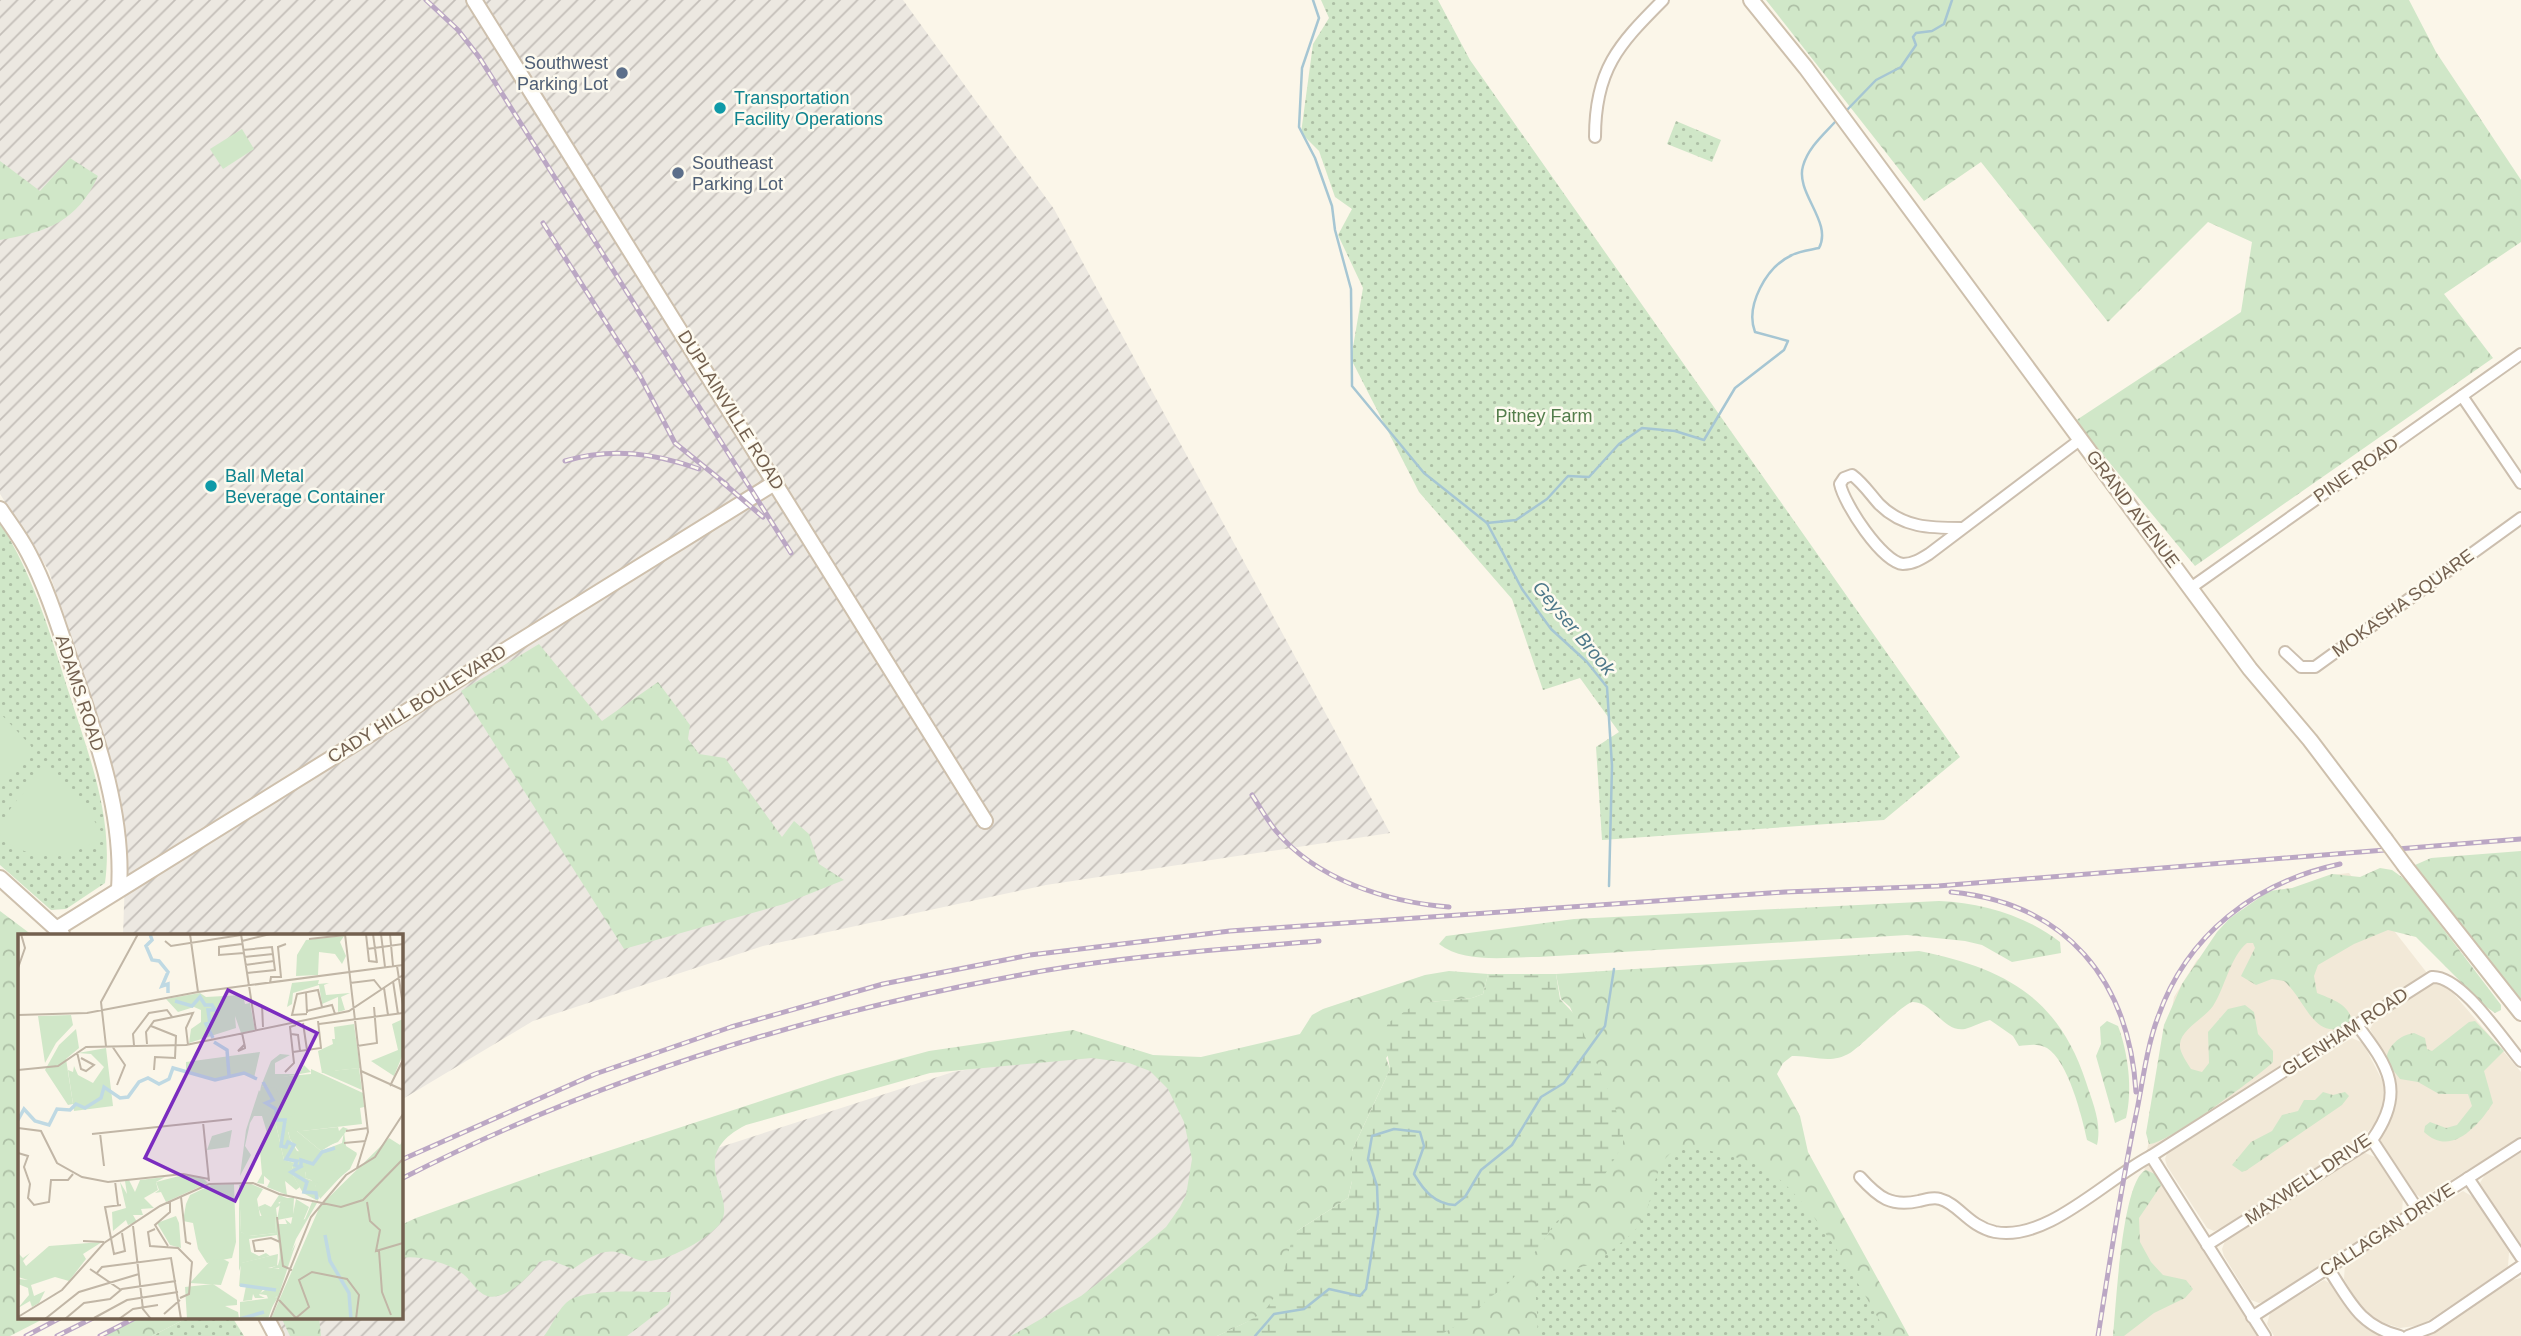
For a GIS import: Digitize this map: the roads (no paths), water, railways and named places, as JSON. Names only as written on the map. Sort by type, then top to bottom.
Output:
[{"type":"street","name":"DUPLAINVILLE ROAD","points":[[474,0],[985,821]]},
{"type":"street","points":[[1595,137],[1597,97],[1610,60],[1621,42],[1663,0]]},
{"type":"street","name":"GRAND AVENUE","points":[[1751,0],[1806,68],[2250,668],[2310,740],[2521,1013]]},
{"type":"street","name":"PINE ROAD","points":[[2192,587],[2521,354]]},
{"type":"street","points":[[2462,396],[2521,483]]},
{"type":"street","points":[[1962,528],[1921,528],[1895,516],[1852,475],[1844,478],[1840,484],[1850,508],[1885,556],[1892,561],[1914,562],[1962,528],[2081,439]]},
{"type":"street","name":"CADY HILL BOULEVARD","points":[[60,932],[119,889],[776,482]]},
{"type":"street","name":"ADAMS ROAD","points":[[0,509],[29,554],[56,618],[100,753],[119,853],[119,889]]},
{"type":"street","name":"MOKASHA SQUARE","points":[[2285,652],[2301,667],[2315,667],[2521,518]]},
{"type":"street","points":[[0,878],[60,932]]},
{"type":"street","name":"GLENHAM ROAD","points":[[1860,1177],[1881,1198],[1892,1203],[1937,1197],[1951,1204],[1965,1219],[2003,1233],[2024,1232],[2044,1225],[2125,1169],[2151,1156],[2432,977],[2442,976],[2463,991],[2521,1062]]},
{"type":"street","name":"MAXWELL DRIVE","points":[[2207,1245],[2372,1140],[2390,1110],[2393,1090],[2381,1056],[2357,1025]]},
{"type":"street","points":[[2372,1140],[2418,1210]]},
{"type":"street","name":"CALLAGAN DRIVE","points":[[2252,1317],[2521,1144]]},
{"type":"street","points":[[2151,1156],[2265,1336]]},
{"type":"street","points":[[2468,1178],[2521,1257]]},
{"type":"street","points":[[2408,1336],[2432,1326],[2521,1266]]},
{"type":"street","points":[[2328,1268],[2368,1323],[2379,1331],[2400,1336]]},
{"type":"street","points":[[267,1318],[276,1336]]},
{"type":"waterway","points":[[1313,0],[1319,18],[1302,68],[1299,127],[1315,158],[1332,206],[1335,230],[1351,289],[1352,386],[1424,473],[1487,523],[1522,589],[1551,629],[1587,662],[1607,687],[1612,766],[1609,886]]},
{"type":"waterway","points":[[1846,111],[1876,80],[1901,67],[1916,45],[1913,37],[1916,33],[1932,31],[1944,24],[1952,0]]},
{"type":"waterway","points":[[1487,523],[1516,520],[1547,499],[1568,476],[1589,477],[1619,444],[1642,428],[1675,431],[1704,440],[1735,388],[1784,350],[1788,341],[1755,332],[1755,299],[1774,268],[1792,255],[1819,248],[1821,228],[1804,187],[1803,166],[1812,148],[1835,122]]},
{"type":"waterway","name":"Geyser Brook","points":[[1255,1336],[1274,1314],[1304,1309],[1329,1289],[1360,1296],[1366,1289],[1378,1213],[1377,1186],[1368,1159],[1372,1136],[1394,1129],[1420,1132],[1424,1146],[1414,1174],[1431,1196],[1455,1205],[1465,1197],[1481,1170],[1512,1145],[1541,1097],[1564,1083],[1605,1026],[1614,969]]},
{"type":"railway","points":[[426,0],[458,30],[479,57],[791,553]]},
{"type":"railway","points":[[543,223],[640,376],[675,443],[727,485]]},
{"type":"railway","points":[[565,461],[616,453],[666,459],[699,469]]},
{"type":"railway","points":[[721,481],[763,517]]},
{"type":"railway","points":[[1252,795],[1273,827],[1293,848],[1332,875],[1378,894],[1449,907]]},
{"type":"railway","points":[[402,1160],[595,1074],[731,1027],[883,984],[1030,955],[1230,931],[1785,892],[1938,886],[2521,839]]},
{"type":"railway","points":[[2098,1336],[2146,1063],[2154,1028],[2171,987],[2206,937],[2228,916],[2253,898],[2280,884],[2309,872],[2340,864]]},
{"type":"railway","points":[[1951,892],[1992,899],[2027,912],[2058,931],[2084,954],[2105,982],[2120,1015],[2131,1052],[2136,1092]]},
{"type":"railway","points":[[402,1179],[552,1110],[629,1080],[708,1053],[868,1007],[1067,967],[1319,941]]},
{"type":"railway","points":[[26,1336],[60,1318]]},
{"type":"railway","points":[[57,1336],[93,1318]]},
{"type":"railway","points":[[100,1336],[135,1318]]},
{"type":"place","name":"Southwest Parking Lot","points":[[622,73]]},
{"type":"place","name":"Transportation Facility Operations","points":[[720,108]]},
{"type":"place","name":"Southeast Parking Lot","points":[[678,173]]},
{"type":"place","name":"Ball Metal Beverage Container","points":[[211,486]]},
{"type":"park label","name":"Pitney Farm","points":[[1544,416]]}]
